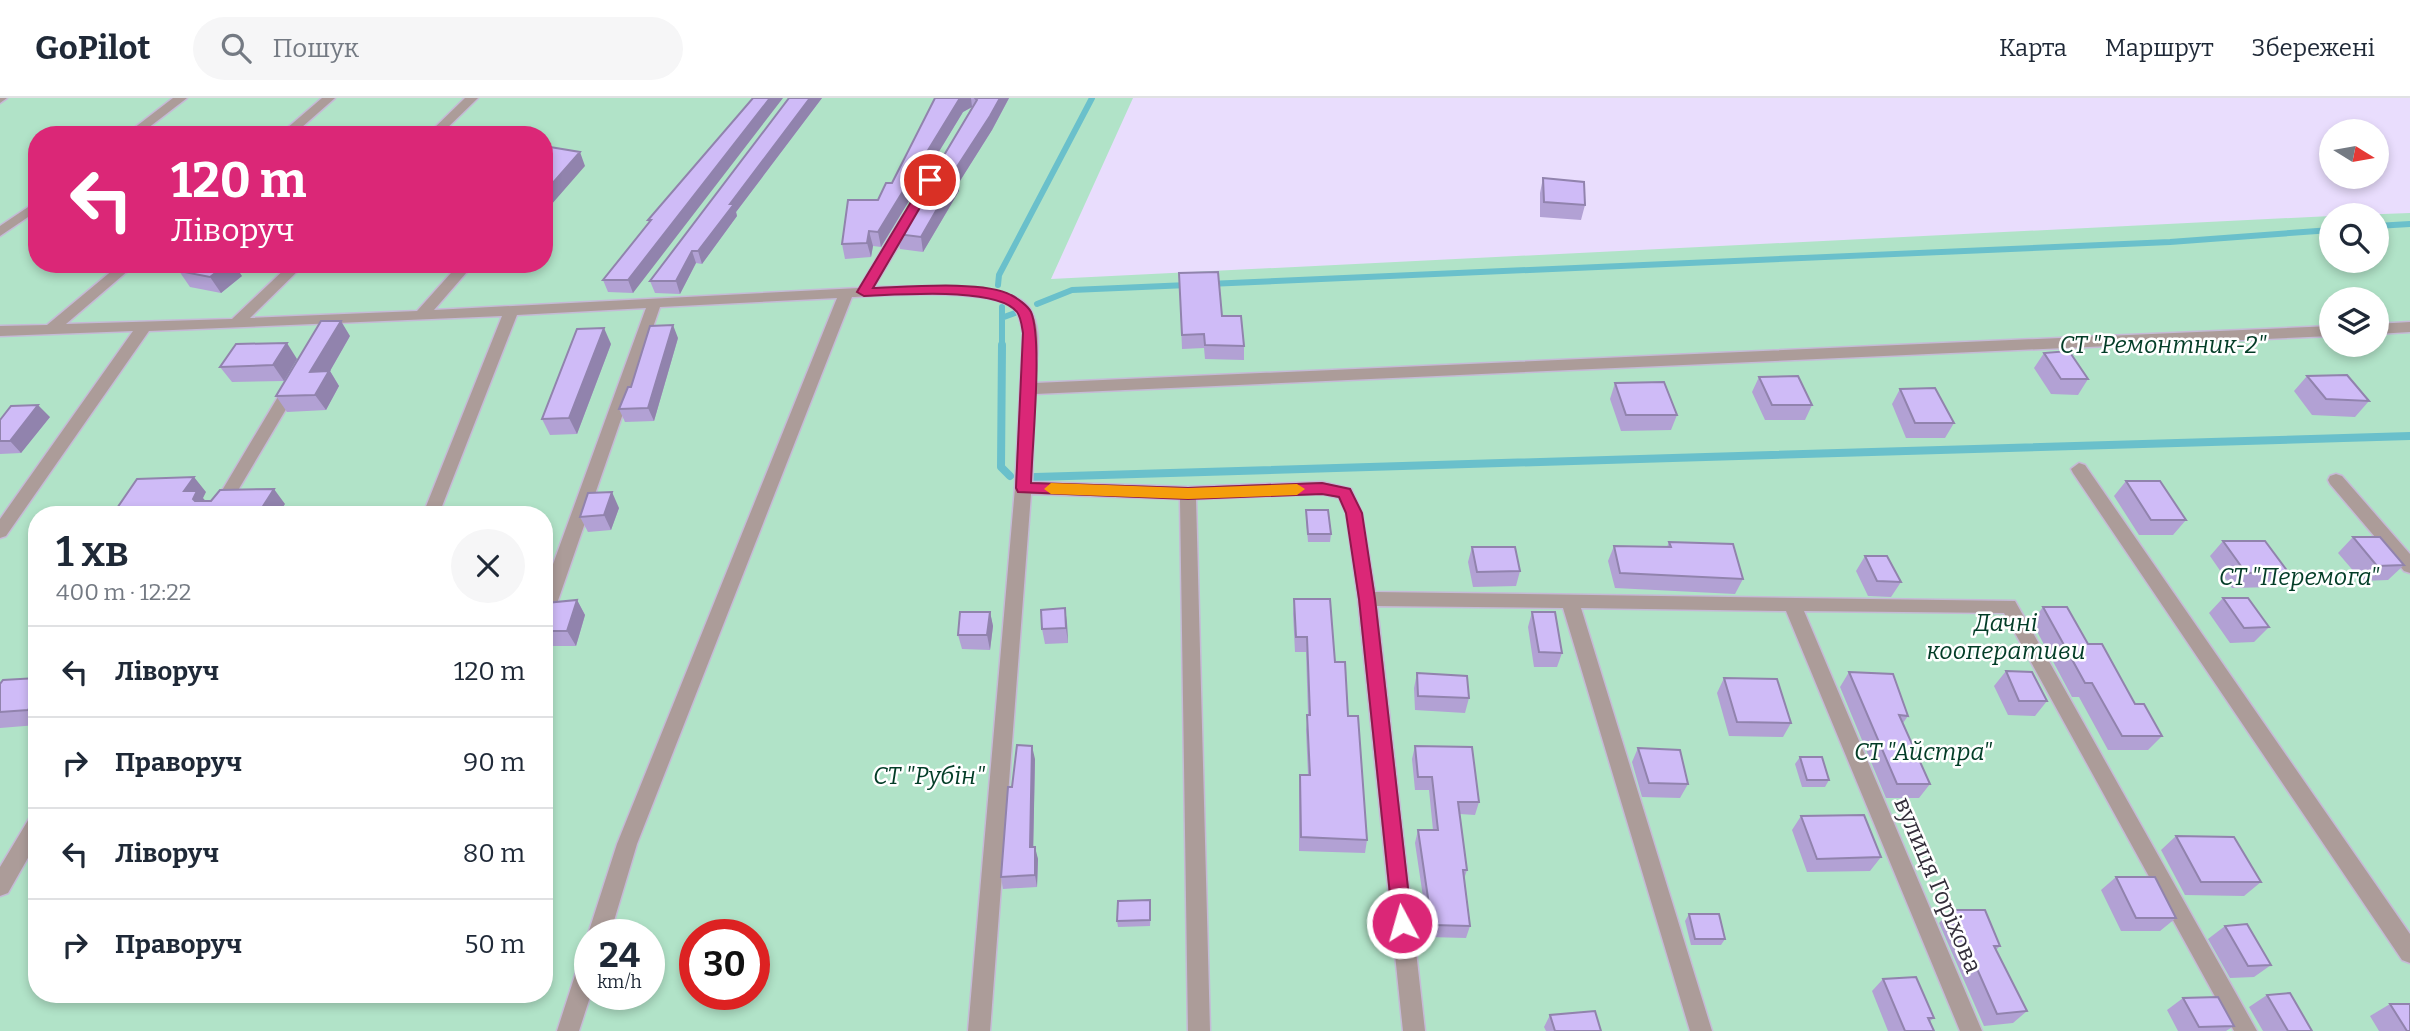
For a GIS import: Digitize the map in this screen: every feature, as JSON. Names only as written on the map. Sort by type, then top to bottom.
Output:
[{"type":"street","points":[[143,126],[180,98]]},
{"type":"street","points":[[296,126],[329,98]]},
{"type":"street","points":[[442,126],[472,98]]},
{"type":"street","points":[[604,919],[627,844],[855,293],[914,208]]},
{"type":"street","points":[[0,232],[28,212]]},
{"type":"street","points":[[50,330],[118,273]]},
{"type":"street","points":[[234,324],[288,273]]},
{"type":"street","points":[[421,315],[459,273]]},
{"type":"street","points":[[0,331],[234,324],[326,326],[421,315],[645,299],[855,293],[954,291],[991,294],[1017,303],[1028,322],[1023,488],[979,1031]]},
{"type":"street","points":[[553,587],[645,299]]},
{"type":"street","points":[[434,506],[512,310]]},
{"type":"street","points":[[0,532],[144,327]]},
{"type":"street","points":[[2389,328],[2410,327]]},
{"type":"street","points":[[1027,389],[2319,332]]},
{"type":"street","points":[[221,506],[303,366]]},
{"type":"street","points":[[2079,469],[2410,953]]},
{"type":"street","points":[[2336,480],[2410,566]]},
{"type":"street","points":[[1023,488],[1188,493],[1322,488],[1345,493],[1354,513],[1367,599],[1414,1031]]},
{"type":"street","points":[[1188,493],[1199,1031]]},
{"type":"street","points":[[1367,599],[2009,606],[2246,1031]]},
{"type":"street","points":[[1570,601],[1701,1031]]},
{"type":"street","name":"вулиця Горіхова","points":[[1792,604],[1971,1031]]},
{"type":"street","points":[[0,886],[28,838]]},
{"type":"street","points":[[568,1031],[575,1010]]},
{"type":"green space","name":"Дачні кооперативи","points":[[0,98],[1133,98],[1051,279],[2319,217],[2319,273],[2389,273],[2389,214],[2410,213],[2410,1031],[0,1031]]},
{"type":"building","points":[[753,98],[770,98],[628,280],[603,280],[651,220],[648,220]]},
{"type":"building","points":[[789,98],[810,98],[698,251],[692,251],[676,281],[650,281]]},
{"type":"building","points":[[935,98],[960,98],[878,232],[869,231],[867,243],[842,244],[848,200],[878,200],[886,183],[892,183]]},
{"type":"building","points":[[975,98],[1000,98],[951,176],[956,176],[921,237],[897,234],[977,100]]},
{"type":"building","points":[[553,148],[580,152],[553,183]]},
{"type":"building","points":[[1543,178],[1584,182],[1585,205],[1544,202]]},
{"type":"building","points":[[1218,272],[1222,316],[1241,316],[1244,346],[1205,345],[1204,334],[1182,335],[1179,273]]},
{"type":"building","points":[[189,273],[215,273],[210,277]]},
{"type":"building","points":[[321,321],[341,321],[310,372],[329,371],[315,395],[276,396]]},
{"type":"building","points":[[673,325],[648,408],[619,409],[628,387],[631,387],[650,326]]},
{"type":"building","points":[[604,328],[569,418],[542,419],[577,329]]},
{"type":"building","points":[[287,343],[273,365],[220,367],[236,344]]},
{"type":"building","points":[[2069,351],[2088,379],[2061,379],[2044,353]]},
{"type":"building","points":[[2347,375],[2369,401],[2326,399],[2307,376]]},
{"type":"building","points":[[1798,376],[1812,405],[1772,405],[1759,377]]},
{"type":"building","points":[[1664,382],[1677,415],[1626,415],[1615,383]]},
{"type":"building","points":[[1935,388],[1954,423],[1915,423],[1900,389]]},
{"type":"building","points":[[38,405],[10,441],[0,441],[0,420],[11,406]]},
{"type":"building","points":[[194,477],[184,491],[197,491],[193,499],[195,501],[211,501],[220,490],[274,489],[263,506],[118,506],[137,479]]},
{"type":"building","points":[[2126,481],[2160,481],[2186,520],[2151,520]]},
{"type":"building","points":[[612,492],[604,515],[580,517],[588,493]]},
{"type":"building","points":[[1306,510],[1328,510],[1331,534],[1308,534]]},
{"type":"building","points":[[2353,537],[2380,537],[2404,565],[2377,566]]},
{"type":"building","points":[[2223,541],[2265,541],[2288,572],[2246,573]]},
{"type":"building","points":[[1669,542],[1733,544],[1743,579],[1620,573],[1614,546],[1671,547]]},
{"type":"building","points":[[1472,547],[1515,547],[1520,571],[1477,572]]},
{"type":"building","points":[[1865,556],[1887,556],[1901,582],[1877,581]]},
{"type":"building","points":[[2223,598],[2248,598],[2269,627],[2244,628]]},
{"type":"building","points":[[1294,599],[1330,599],[1335,662],[1345,662],[1348,716],[1358,716],[1367,840],[1301,837],[1300,775],[1310,775],[1307,715],[1310,715],[1307,637],[1296,637]]},
{"type":"building","points":[[577,600],[567,631],[553,631],[553,602]]},
{"type":"building","points":[[2043,607],[2067,607],[2088,644],[2102,644],[2135,704],[2144,704],[2162,736],[2122,736],[2092,683],[2085,683]]},
{"type":"building","points":[[1065,608],[1066,628],[1042,629],[1041,610]]},
{"type":"building","points":[[960,612],[990,612],[987,635],[958,635]]},
{"type":"building","points":[[1532,612],[1555,612],[1562,653],[1539,652]]},
{"type":"building","points":[[2006,671],[2032,672],[2047,701],[2019,701]]},
{"type":"building","points":[[1849,672],[1893,674],[1908,716],[1899,715],[1930,784],[1897,784]]},
{"type":"building","points":[[1417,673],[1467,676],[1469,698],[1418,696]]},
{"type":"building","points":[[1724,678],[1777,679],[1791,723],[1737,722]]},
{"type":"building","points":[[28,679],[28,710],[0,712],[0,684],[3,680]]},
{"type":"building","points":[[1017,745],[1032,746],[1030,847],[1035,847],[1035,875],[1001,877],[1008,787],[1012,787]]},
{"type":"building","points":[[1415,746],[1472,747],[1479,802],[1458,802],[1467,870],[1463,870],[1470,926],[1432,925],[1418,830],[1438,830],[1432,777],[1418,777]]},
{"type":"building","points":[[1638,748],[1680,750],[1688,784],[1649,783]]},
{"type":"building","points":[[1800,757],[1822,757],[1829,780],[1807,780]]},
{"type":"building","points":[[1864,815],[1881,857],[1817,859],[1801,816]]},
{"type":"building","points":[[2176,836],[2234,837],[2261,882],[2201,882]]},
{"type":"building","points":[[2116,877],[2155,877],[2176,918],[2136,918]]},
{"type":"building","points":[[1150,900],[1150,920],[1117,921],[1118,901]]},
{"type":"building","points":[[1951,910],[1985,910],[2000,946],[1994,946],[2027,1011],[1997,1014]]},
{"type":"building","points":[[1689,914],[1719,914],[1725,939],[1695,939]]},
{"type":"building","points":[[2247,924],[2271,965],[2248,966],[2225,926]]},
{"type":"building","points":[[1916,977],[1934,1018],[1928,1018],[1934,1031],[1905,1031],[1883,979]]},
{"type":"building","points":[[2290,993],[2312,1031],[2288,1031],[2267,995]]},
{"type":"building","points":[[2218,997],[2234,1026],[2199,1027],[2183,998]]},
{"type":"building","points":[[2390,1004],[2410,1004],[2410,1031],[2407,1031]]},
{"type":"building","points":[[1595,1011],[1601,1031],[1555,1031],[1550,1015]]},
{"type":"waterway","points":[[998,285],[999,275],[1092,98]]},
{"type":"waterway","points":[[2389,225],[2410,224]]},
{"type":"waterway","points":[[1208,284],[2170,242],[2319,231]]},
{"type":"waterway","points":[[1037,304],[1072,290],[1188,285]]},
{"type":"waterway","points":[[1002,307],[1002,345]]},
{"type":"waterway","points":[[1004,317],[1015,313]]},
{"type":"waterway","points":[[1002,345],[1001,467],[1010,476]]},
{"type":"waterway","points":[[1035,477],[2410,436]]},
{"type":"slow traffic","points":[[1051,489],[1188,493],[1297,489]]},
{"type":"route","points":[[930,180],[864,292],[954,291],[991,294],[1017,303],[1024,311],[1030,333],[1023,488],[1188,493],[1322,488],[1345,493],[1354,513],[1367,599],[1402,923]]},
{"type":"park label","name":"СТ \"Ремонтник-2\"","points":[[2163,345]]},
{"type":"park label","name":"СТ \"Перемога\"","points":[[2299,577]]},
{"type":"park label","name":"СТ \"Айстра\"","points":[[1923,752]]},
{"type":"park label","name":"СТ \"Рубін\"","points":[[929,776]]}]
